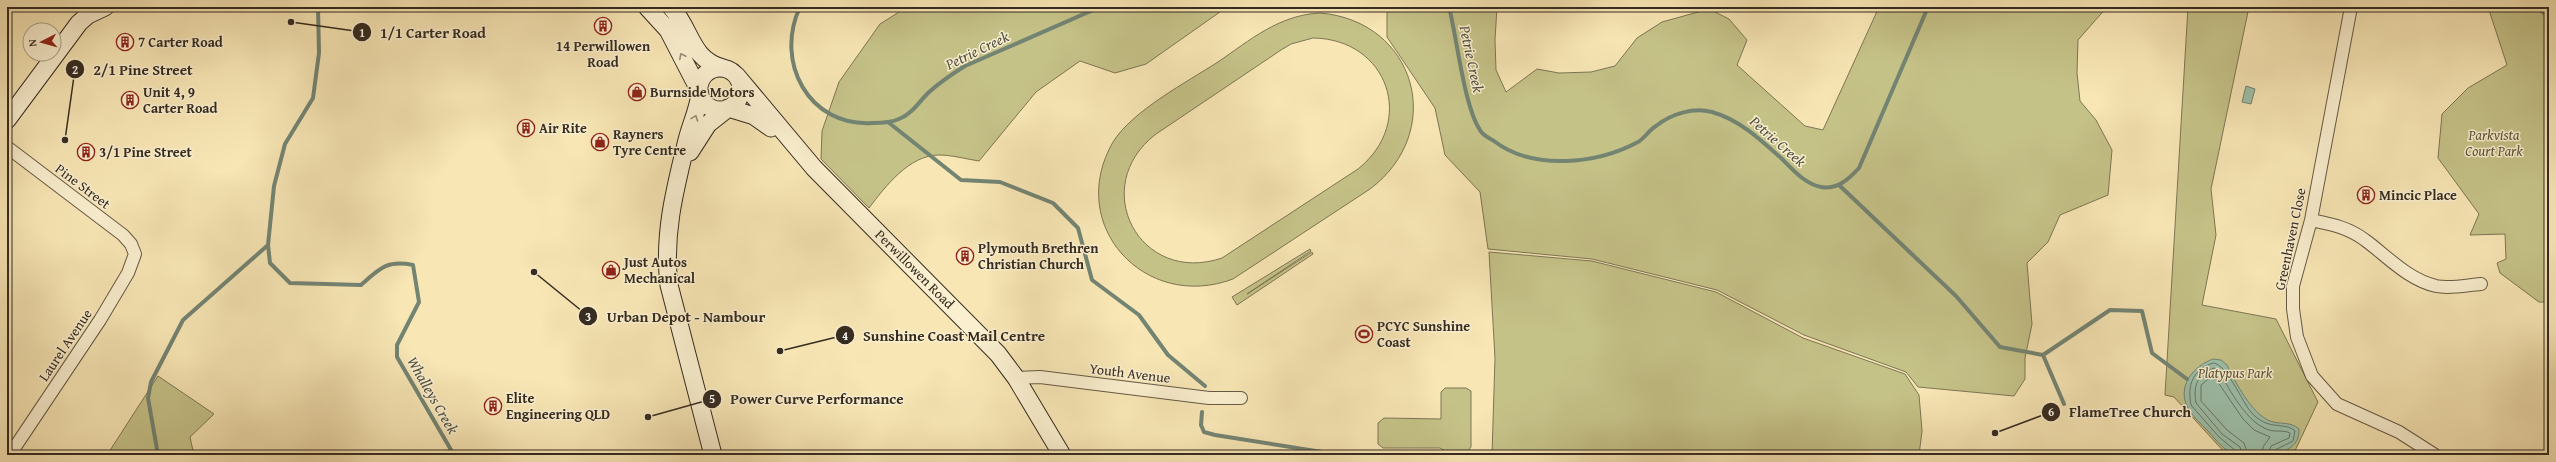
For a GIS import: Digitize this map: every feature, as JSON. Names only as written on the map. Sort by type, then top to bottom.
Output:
[{"type":"street","points":[[7,120],[79,23],[88,15],[104,7]]},
{"type":"street","points":[[647,7],[668,30],[708,106],[719,110],[727,109]]},
{"type":"street","name":"Perwillowen Road","points":[[671,7],[682,21],[700,55],[709,63],[730,72],[814,168]]},
{"type":"street","name":"Greenhaven Close","points":[[2351,7],[2311,220],[2292,296],[2297,337],[2312,376],[2337,404],[2399,432],[2435,455]]},
{"type":"street","points":[[680,169],[704,129],[735,104],[740,95],[741,85],[730,72],[711,70],[704,75],[697,111],[680,169],[668,230],[668,278],[712,455]]},
{"type":"street","name":"Perwillowen Road","points":[[727,109],[760,119],[814,168],[990,345],[1016,378],[1062,455]]},
{"type":"street","name":"Pine Street","points":[[7,147],[123,235],[131,244],[136,254]]},
{"type":"street","points":[[2311,220],[2341,226],[2353,232],[2410,276],[2425,282],[2437,286],[2481,284]]},
{"type":"street","name":"Laurel Avenue","points":[[13,450],[117,293],[134,263],[136,254]]},
{"type":"street","name":"Youth Avenue","points":[[1016,378],[1040,377],[1209,398],[1241,398]]},
{"type":"green space","points":[[907,7],[1227,7],[1146,64],[1115,73],[1080,61],[1036,92],[979,161],[954,156],[939,155],[928,156],[918,160],[908,166],[890,182],[869,208],[821,159],[822,131],[839,82],[880,24]]},
{"type":"green space","points":[[1387,7],[1497,7],[1495,40],[1496,70],[1506,92],[1537,69],[1559,73],[1591,72],[1615,66],[1637,38],[1662,22],[1709,9],[1729,19],[1747,40],[1737,65],[1805,126],[1823,130],[1879,7],[2107,7],[2078,40],[2077,73],[2080,101],[2096,120],[2112,150],[2108,195],[2060,215],[2048,242],[2027,263],[2032,324],[2025,358],[2025,379],[2014,396],[1918,387],[1906,372],[1804,335],[1717,290],[1592,259],[1488,249],[1480,192],[1445,155],[1435,108],[1387,37]]},
{"type":"green space","name":"Platypus Park","points":[[2188,7],[2249,7],[2211,189],[2216,235],[2202,305],[2276,319],[2318,402],[2293,455],[2227,455],[2174,397],[2165,395]]},
{"type":"green space","name":"Parkvista Court Park","points":[[2488,7],[2549,7],[2549,302],[2539,302],[2500,273],[2497,263],[2506,259],[2505,234],[2470,235],[2479,214],[2438,158],[2442,114],[2468,88],[2507,65]]},
{"type":"green space","points":[[1320,13],[1353,20],[1379,36],[1398,57],[1410,82],[1413,110],[1408,138],[1394,165],[1370,189],[1233,279],[1201,286],[1170,283],[1144,272],[1122,254],[1107,231],[1099,203],[1101,173],[1113,142],[1133,119],[1146,108],[1176,88],[1266,30],[1291,18]],"holes":[[[1313,38],[1339,42],[1360,52],[1376,67],[1386,86],[1389,107],[1386,129],[1376,150],[1358,169],[1222,258],[1193,263],[1167,258],[1147,245],[1132,226],[1125,204],[1126,180],[1136,156],[1156,134],[1291,44]]]},
{"type":"green space","points":[[1310,249],[1311,251],[1247,294],[1312,252],[1313,254],[1237,305],[1232,297]]},
{"type":"green space","points":[[1489,252],[1592,261],[1716,292],[1803,338],[1905,374],[1919,395],[1922,431],[1919,455],[1492,455],[1495,358]]},
{"type":"green space","points":[[158,376],[214,414],[190,437],[194,455],[107,455]]},
{"type":"green space","points":[[1445,388],[1466,388],[1471,391],[1471,447],[1467,452],[1447,452],[1440,448],[1383,448],[1378,444],[1378,423],[1384,418],[1441,419],[1441,392]]},
{"type":"water","points":[[2246,86],[2255,89],[2251,104],[2242,102]]},
{"type":"water","points":[[2213,359],[2221,360],[2227,365],[2245,397],[2263,417],[2270,421],[2292,425],[2299,429],[2298,437],[2290,448],[2277,453],[2236,455],[2220,445],[2195,417],[2188,408],[2185,400],[2184,392],[2186,385],[2189,378],[2199,367]]},
{"type":"waterway","name":"Whalleys Creek","points":[[158,455],[148,398],[151,382],[183,320],[268,245],[274,186],[285,144],[313,98],[319,53],[318,7]]},
{"type":"waterway","name":"Petrie Creek","points":[[800,7],[793,28],[791,49],[795,69],[803,87],[815,103],[831,114],[850,121],[872,123],[889,122],[904,117],[912,111],[937,85],[965,66],[1100,7]]},
{"type":"waterway","name":"Petrie Creek","points":[[1449,7],[1465,89],[1474,119],[1482,133],[1510,151],[1527,157],[1565,161],[1604,155],[1622,150],[1638,142],[1668,118],[1697,110],[1712,112],[1741,125],[1750,131],[1805,180],[1821,187],[1832,187],[1842,183],[1859,168],[1928,7]]},
{"type":"waterway","points":[[2536,7],[2549,17]]},
{"type":"waterway","points":[[888,122],[961,180],[1000,182],[1053,203],[1078,228],[1092,280],[1139,315],[1168,355],[1205,386]]},
{"type":"waterway","points":[[1839,185],[1956,296],[2000,347],[2043,355],[2110,310],[2142,311],[2152,353],[2187,379]]},
{"type":"waterway","name":"Whalleys Creek","points":[[268,245],[270,263],[290,283],[361,285],[373,274],[384,267],[397,264],[413,265],[419,302],[397,345],[397,357],[454,455]]},
{"type":"waterway","points":[[2043,355],[2064,404]]},
{"type":"waterway","points":[[1202,412],[1201,425],[1204,432],[1341,455]]},
{"type":"place","name":"1/1 Carter Road","points":[[291,22]]},
{"type":"place","name":"14 Perwillowen Road","points":[[603,26]]},
{"type":"place","name":"7 Carter Road","points":[[125,42]]},
{"type":"place","name":"Burnside Motors","points":[[637,92]]},
{"type":"place","name":"Unit 4, 9 Carter Road","points":[[130,100]]},
{"type":"place","name":"Air Rite","points":[[526,128]]},
{"type":"place","name":"2/1 Pine Street","points":[[65,140]]},
{"type":"place","name":"Rayners Tyre Centre","points":[[600,142]]},
{"type":"place","name":"3/1 Pine Street","points":[[86,152]]},
{"type":"place","name":"Mincic Place","points":[[2366,195]]},
{"type":"place","name":"Plymouth Brethren Christian Church","points":[[965,256]]},
{"type":"place","name":"Just Autos Mechanical","points":[[611,270]]},
{"type":"place","name":"Urban Depot - Nambour","points":[[534,272]]},
{"type":"place","name":"PCYC Sunshine Coast","points":[[1364,334]]},
{"type":"place","name":"Sunshine Coast Mail Centre","points":[[780,351]]},
{"type":"place","name":"Elite Engineering QLD","points":[[493,406]]},
{"type":"place","name":"Power Curve Performance","points":[[648,417]]},
{"type":"place","name":"FlameTree Church","points":[[1995,433]]}]
